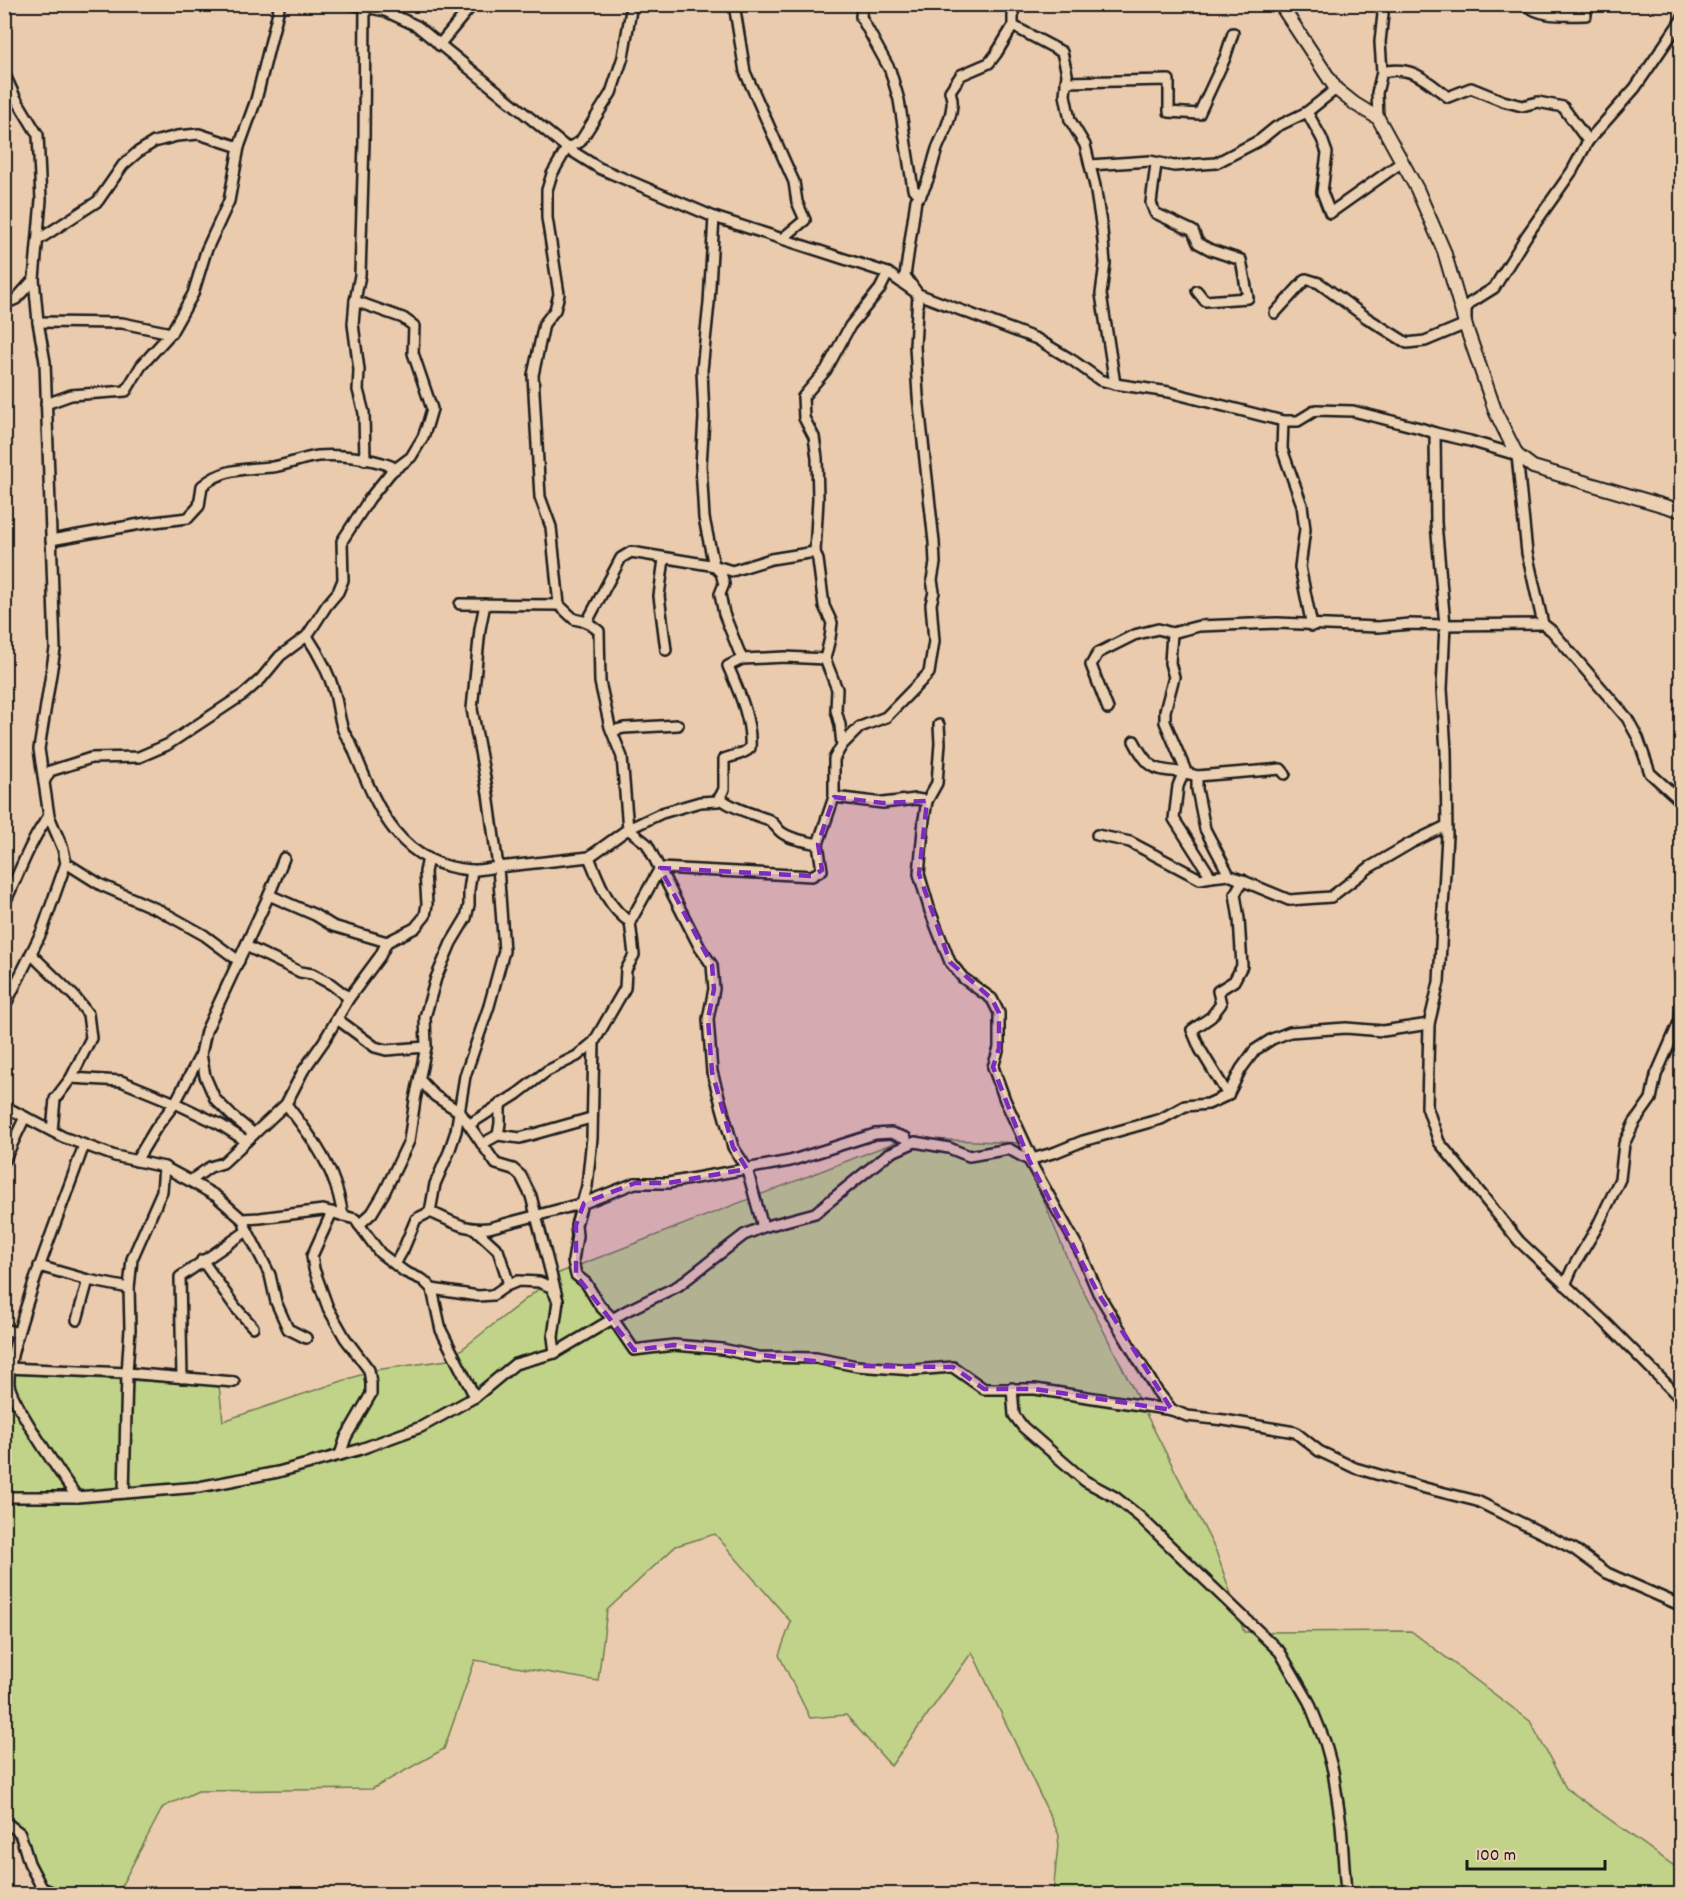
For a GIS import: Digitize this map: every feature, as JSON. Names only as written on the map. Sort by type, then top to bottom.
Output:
[{"type":"street","points":[[46,404],[71,395],[126,391],[141,366],[171,333],[193,294],[206,251],[229,201],[239,147],[256,100],[280,4]]},
{"type":"street","points":[[350,4],[385,11],[417,26],[567,148],[599,168],[714,217],[888,273],[918,294],[1037,339],[1100,380],[1169,392],[1283,421],[1299,421],[1316,410],[1353,411],[1470,441],[1516,455],[1533,467],[1682,511]]},
{"type":"street","points":[[439,45],[473,4]]},
{"type":"street","points":[[632,4],[623,57],[611,93],[580,142],[567,148],[552,174],[547,190],[547,218],[559,294],[555,309],[544,324],[533,375],[540,497],[551,527],[559,605],[574,619],[587,622],[599,631],[600,682],[612,731],[622,757],[628,829],[647,844],[700,948],[712,965],[714,989],[708,1019],[712,1072],[733,1147],[747,1169],[764,1227]]},
{"type":"street","points":[[734,4],[746,72],[794,182],[797,202],[805,220],[783,238]]},
{"type":"street","points":[[862,4],[861,17],[890,70],[899,100],[913,189],[921,195]]},
{"type":"street","points":[[660,868],[812,876],[822,870],[818,844],[834,797],[834,759],[842,745],[860,727],[886,717],[900,701],[925,680],[929,673],[934,641],[931,604],[934,592],[932,580],[934,553],[918,396],[915,346],[918,294],[904,276],[915,200],[921,195],[948,123],[953,103],[950,91],[961,75],[989,63],[1013,26],[1013,4]]},
{"type":"street","points":[[1280,4],[1336,89],[1378,118]]},
{"type":"street","points":[[1379,4],[1383,14],[1380,42],[1382,72],[1377,93],[1378,118],[1418,189],[1444,250],[1467,324]]},
{"type":"street","points":[[1525,4],[1528,8],[1547,15],[1586,15],[1584,4]]},
{"type":"street","points":[[365,6],[360,275],[353,324],[360,370],[358,390],[364,412],[365,460]]},
{"type":"street","points":[[1543,624],[1527,553],[1516,455],[1496,413],[1467,330],[1466,309],[1470,303],[1494,288],[1572,171],[1588,141],[1635,88],[1682,19]]},
{"type":"street","points":[[1013,26],[1062,52],[1067,74],[1065,95],[1070,120],[1085,145],[1102,230],[1105,263],[1101,294],[1115,384]]},
{"type":"street","points":[[1066,82],[1169,80],[1169,112],[1199,114],[1225,58],[1233,33]]},
{"type":"street","points":[[1382,72],[1396,69],[1419,75],[1448,97],[1471,88],[1522,106],[1538,102],[1563,107],[1588,141]]},
{"type":"street","points":[[4,1008],[42,931],[66,863],[63,849],[49,816],[39,749],[55,649],[45,362],[34,279],[40,200],[38,135],[5,79]]},
{"type":"street","points":[[1090,165],[1150,161],[1174,166],[1216,164],[1260,140],[1276,127],[1307,112],[1336,89]]},
{"type":"street","points":[[1307,112],[1327,153],[1322,192],[1330,213],[1402,162]]},
{"type":"street","points":[[38,240],[98,201],[123,165],[154,142],[177,136],[199,134],[239,147]]},
{"type":"street","points":[[1156,164],[1151,203],[1155,213],[1193,231],[1198,243],[1241,260],[1248,298],[1205,301],[1197,291]]},
{"type":"street","points":[[714,217],[702,370],[704,418],[701,465],[704,518],[714,566],[722,573],[724,584],[720,594],[724,614],[742,659]]},
{"type":"street","points":[[842,745],[836,711],[837,689],[825,659],[831,622],[824,606],[815,552],[818,498],[817,458],[814,437],[804,418],[803,397],[826,370],[850,326],[880,289],[888,273]]},
{"type":"street","points":[[4,304],[16,299],[34,279]]},
{"type":"street","points":[[1275,313],[1306,279],[1319,283],[1367,318],[1407,343],[1425,341],[1467,324]]},
{"type":"street","points":[[44,782],[50,771],[68,764],[91,758],[139,757],[167,745],[244,694],[261,679],[280,656],[307,636],[327,604],[338,592],[343,580],[342,541],[370,498],[392,472],[411,458],[423,437],[432,409],[413,353],[414,326],[403,318],[355,301]]},
{"type":"street","points":[[38,322],[122,323],[171,333]]},
{"type":"street","points":[[1283,421],[1282,449],[1302,505],[1305,529],[1300,567],[1312,626]]},
{"type":"street","points":[[1435,433],[1436,523],[1445,625],[1442,689],[1446,751],[1446,826],[1439,982],[1429,1024],[1427,1107],[1439,1142],[1519,1241],[1606,1323],[1682,1400]]},
{"type":"street","points":[[51,540],[188,518],[199,506],[202,486],[214,475],[252,467],[287,464],[318,456],[365,460],[391,466],[392,472]]},
{"type":"street","points":[[587,622],[621,558],[632,552],[732,571],[771,559],[815,552]]},
{"type":"street","points":[[664,559],[660,596],[666,650]]},
{"type":"street","points":[[460,604],[559,605]]},
{"type":"street","points":[[430,1212],[435,1184],[449,1152],[465,1076],[489,1006],[504,951],[498,867],[488,794],[472,709],[477,651],[485,604]]},
{"type":"street","points":[[1108,709],[1091,665],[1098,653],[1134,635],[1158,629],[1172,633],[1199,626],[1277,623],[1378,627],[1410,624],[1543,624],[1552,631],[1628,718],[1638,738],[1650,773],[1682,802]]},
{"type":"street","points":[[1172,633],[1170,663],[1174,678],[1165,711],[1165,722],[1185,769],[1178,786],[1174,819],[1210,877]]},
{"type":"street","points":[[307,636],[324,663],[344,732],[384,818],[402,842],[428,858],[453,868],[472,870],[589,857],[628,829],[663,813],[699,802],[718,801],[724,789],[724,759],[733,755],[745,754],[750,748],[751,732],[747,716],[728,666],[742,659],[785,657],[825,659]]},
{"type":"street","points":[[612,731],[624,728],[678,725]]},
{"type":"street","points":[[939,725],[937,783],[927,801],[920,874],[930,911],[950,962],[963,978],[992,999],[999,1013],[999,1048],[993,1067],[1005,1100],[1031,1156],[1029,1160]]},
{"type":"street","points":[[1134,741],[1150,765],[1161,771],[1184,772],[1197,776],[1281,769],[1285,774]]},
{"type":"street","points":[[1197,776],[1204,829],[1229,875]]},
{"type":"street","points":[[834,797],[883,803],[916,799],[927,801]]},
{"type":"street","points":[[719,798],[733,808],[770,820],[781,832],[790,837],[818,844]]},
{"type":"street","points":[[4,904],[24,863],[33,838],[49,816]]},
{"type":"street","points":[[1097,835],[1130,842],[1200,879],[1229,875],[1289,900],[1331,897],[1370,867],[1446,826]]},
{"type":"street","points":[[589,857],[606,896],[630,922]]},
{"type":"street","points":[[135,1161],[175,1103],[201,1054],[206,1031],[284,858]]},
{"type":"street","points":[[190,1181],[210,1167],[224,1162],[286,1104],[303,1071],[387,942],[415,927],[425,916],[427,904],[425,872],[428,858]]},
{"type":"street","points":[[66,863],[101,885],[161,911],[204,935],[239,961]]},
{"type":"street","points":[[470,1124],[547,1071],[578,1056],[594,1042],[625,988],[626,970],[634,955],[630,922],[660,868]]},
{"type":"street","points":[[359,1226],[372,1213],[384,1194],[409,1142],[426,1047],[425,1017],[436,978],[451,943],[466,918],[472,870]]},
{"type":"street","points":[[1228,1095],[1200,1049],[1192,1030],[1211,1017],[1221,1004],[1218,991],[1234,981],[1242,966],[1235,894],[1243,880]]},
{"type":"street","points":[[269,895],[315,915],[333,926],[387,942]]},
{"type":"street","points":[[246,946],[300,972],[312,974],[331,984],[349,998]]},
{"type":"street","points":[[31,954],[74,996],[88,1014],[92,1038],[71,1078],[55,1099],[52,1131]]},
{"type":"street","points":[[1682,954],[1679,962],[1682,992]]},
{"type":"street","points":[[1565,1285],[1620,1179],[1624,1144],[1634,1123],[1651,1099],[1656,1075],[1680,1020],[1682,999]]},
{"type":"street","points":[[337,1019],[375,1047],[386,1050],[426,1047]]},
{"type":"street","points":[[1029,1160],[1083,1141],[1161,1119],[1185,1106],[1208,1104],[1228,1095],[1241,1069],[1255,1050],[1272,1039],[1290,1032],[1346,1028],[1383,1031],[1429,1024]]},
{"type":"street","points":[[594,1042],[592,1138],[587,1186],[576,1226],[577,1236],[573,1261],[576,1275],[586,1284],[634,1350],[674,1345],[722,1349],[758,1357],[816,1358],[857,1366],[914,1370],[953,1367],[984,1389],[1012,1388],[1070,1394],[1172,1410],[1187,1416],[1295,1432],[1319,1451],[1355,1467],[1477,1501],[1574,1549],[1607,1573],[1682,1606]]},
{"type":"street","points":[[201,1054],[205,1076],[215,1099],[254,1134]]},
{"type":"street","points":[[71,1078],[121,1081],[221,1125],[246,1141]]},
{"type":"street","points":[[420,1080],[435,1096],[459,1112],[470,1124],[496,1164],[513,1169],[521,1176],[531,1196],[558,1300],[553,1336],[555,1353]]},
{"type":"street","points":[[286,1104],[309,1133],[323,1158],[336,1184],[343,1216]]},
{"type":"street","points":[[498,1135],[500,1104]]},
{"type":"street","points":[[4,1106],[84,1145],[115,1156],[164,1167],[216,1196],[242,1218],[270,1275],[276,1302],[288,1329],[306,1338]]},
{"type":"street","points":[[4,1161],[25,1117]]},
{"type":"street","points":[[482,1144],[498,1135],[520,1138],[591,1118]]},
{"type":"street","points":[[430,1212],[459,1226],[476,1230],[584,1203],[635,1183],[668,1183],[790,1161],[875,1134],[891,1133],[906,1138]]},
{"type":"street","points":[[4,1497],[77,1497],[199,1487],[278,1472],[340,1455],[421,1427],[475,1397],[514,1364],[555,1353],[613,1319],[678,1286],[744,1235],[814,1213],[888,1154],[915,1142],[949,1148],[969,1156],[1010,1149],[1029,1160],[1075,1242],[1098,1293],[1157,1391],[1172,1410]]},
{"type":"street","points":[[77,1497],[21,1409],[9,1386],[8,1368],[39,1266],[84,1145]]},
{"type":"street","points":[[124,1493],[130,1329],[129,1288],[132,1259],[162,1191],[164,1167]]},
{"type":"street","points":[[242,1218],[324,1210],[354,1219],[380,1253],[423,1280],[432,1289],[441,1330],[475,1397]]},
{"type":"street","points":[[332,1212],[312,1256],[314,1269],[328,1308],[345,1338],[369,1371],[371,1383],[371,1394],[346,1437],[340,1455]]},
{"type":"street","points":[[395,1264],[416,1219],[430,1212]]},
{"type":"street","points":[[182,1378],[180,1277],[247,1230]]},
{"type":"street","points":[[476,1230],[498,1250],[509,1284]]},
{"type":"street","points":[[202,1260],[236,1308],[253,1327]]},
{"type":"street","points":[[39,1266],[88,1280],[129,1288]]},
{"type":"street","points":[[77,1320],[88,1280]]},
{"type":"street","points":[[432,1289],[478,1296],[493,1295],[518,1281],[538,1282],[550,1287],[558,1300]]},
{"type":"street","points":[[4,1329],[18,1333]]},
{"type":"street","points":[[8,1368],[127,1373],[234,1382]]},
{"type":"street","points":[[1012,1388],[1014,1414],[1023,1427],[1085,1481],[1115,1497],[1140,1517],[1280,1652],[1309,1702],[1325,1742],[1338,1802],[1346,1894]]},
{"type":"street","points":[[4,1821],[20,1833],[28,1863],[42,1888],[56,1894]]},
{"type":"highlighted area","points":[[834,797],[883,803],[927,801],[919,874],[950,962],[992,999],[999,1013],[999,1048],[993,1067],[1029,1160],[1098,1293],[1172,1410],[1035,1389],[984,1389],[953,1367],[857,1366],[674,1345],[634,1350],[576,1275],[576,1225],[584,1203],[635,1183],[668,1183],[747,1169],[733,1147],[712,1072],[708,1019],[714,989],[712,965],[660,868],[812,876],[822,870],[818,844]]},
{"type":"green space","points":[[906,1138],[1020,1143],[1070,1265],[1216,1551],[1244,1632],[1411,1631],[1530,1721],[1566,1788],[1681,1871],[1682,1894],[1053,1894],[1059,1835],[972,1652],[891,1766],[846,1715],[810,1718],[779,1655],[791,1622],[715,1534],[676,1546],[607,1610],[598,1681],[475,1660],[444,1749],[372,1789],[198,1791],[163,1807],[117,1894],[39,1894],[5,1821],[4,1392],[15,1374],[219,1385],[223,1421],[375,1370],[448,1360],[559,1273]]}]
